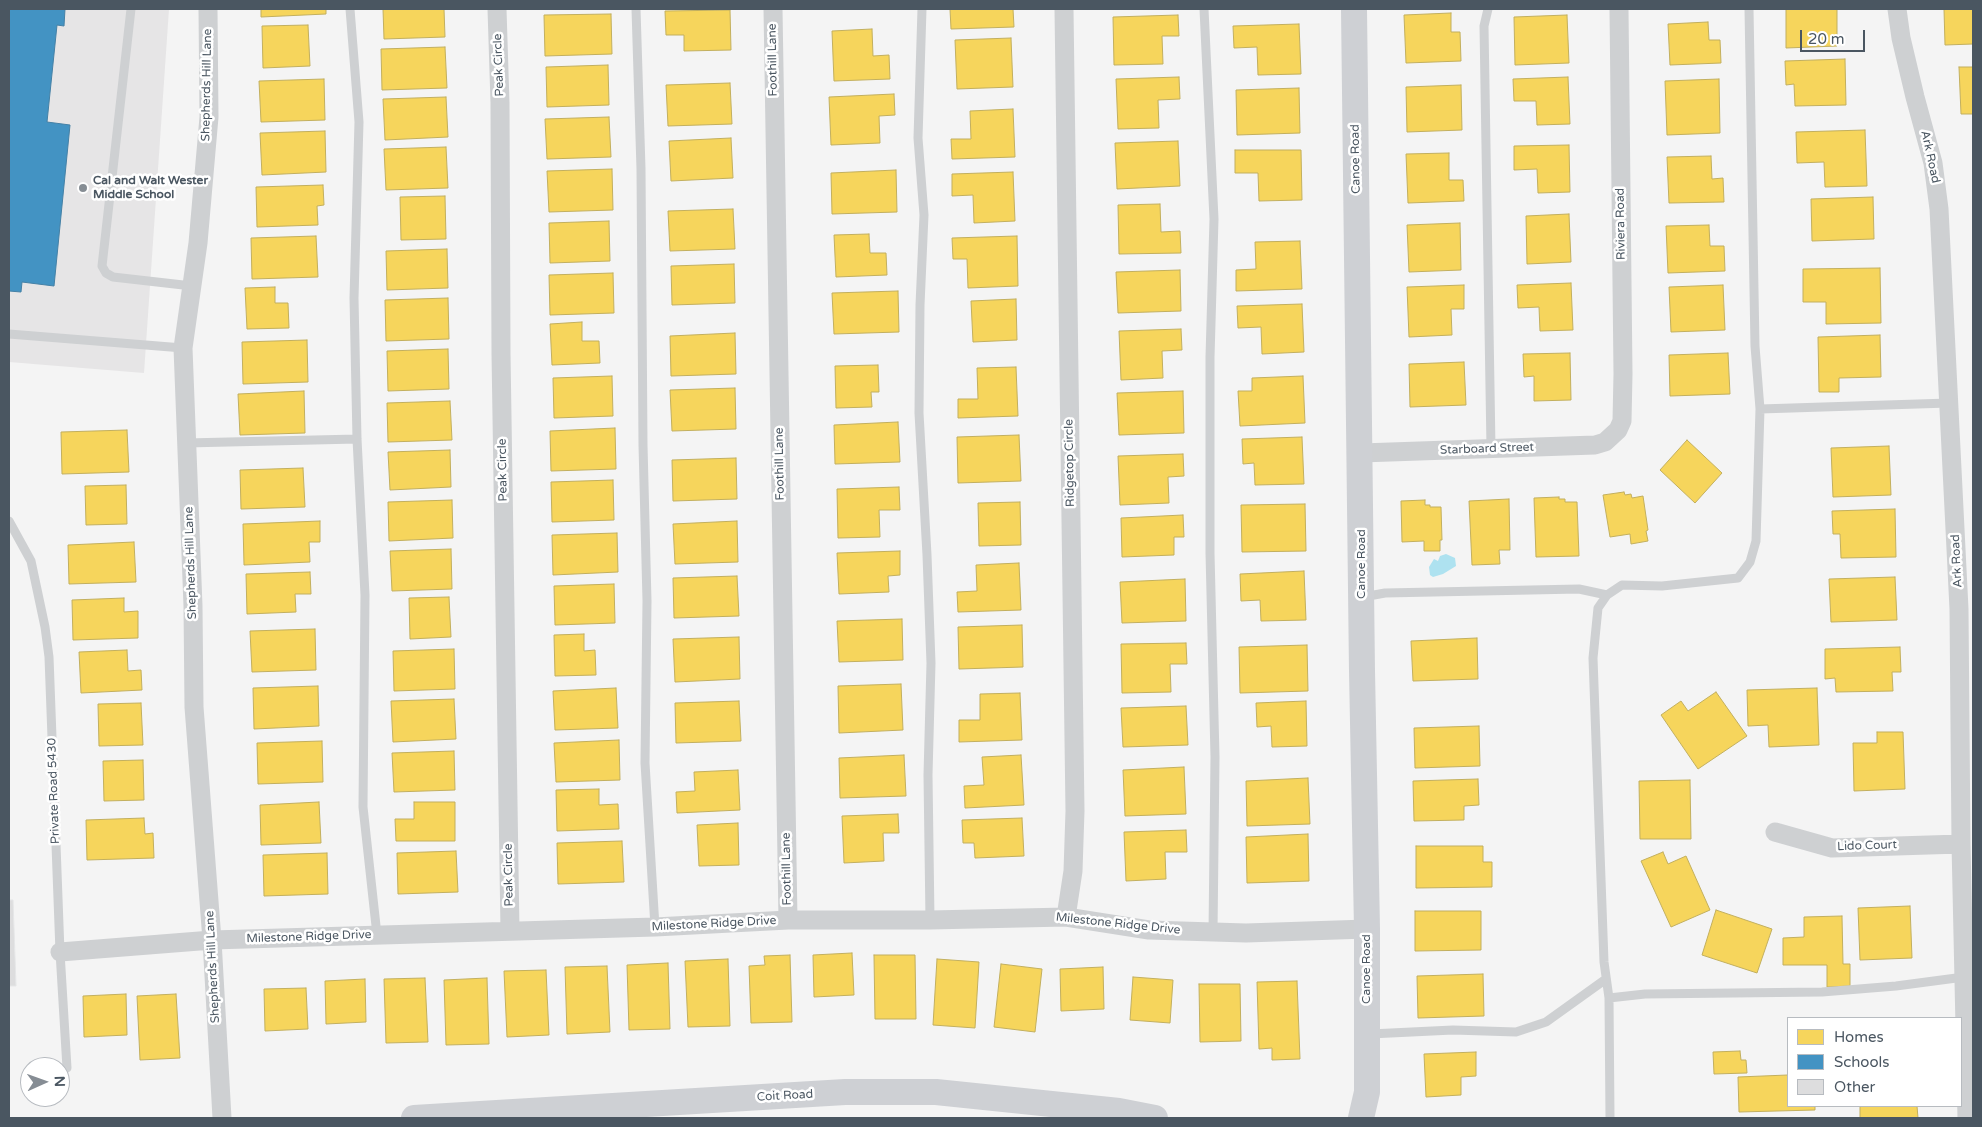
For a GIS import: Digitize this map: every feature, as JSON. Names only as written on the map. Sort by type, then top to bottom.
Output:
[{"type":"street","name":"Shepherds Hill Lane","points":[[208,9],[209,117],[198,243],[183,348],[193,606],[194,707],[212,940],[222,1118]]},
{"type":"street","name":"Peak Circle","points":[[497,9],[500,102],[501,353],[510,931]]},
{"type":"street","name":"Foothill Lane","points":[[772,9],[788,920]]},
{"type":"street","name":"Ridgetop Circle","points":[[1064,9],[1075,811],[1073,871],[1066,917]]},
{"type":"street","name":"Canoe Road","points":[[1354,9],[1367,929],[1367,1092],[1361,1118]]},
{"type":"street","name":"Riviera Road","points":[[1612,437],[1622,421],[1623,374],[1619,9]]},
{"type":"street","name":"Ark Road","points":[[1897,9],[1901,38],[1933,163],[1938,200],[1959,610],[1961,844],[1967,1118]]},
{"type":"street","name":"Starboard Street","points":[[1360,453],[1594,445],[1605,442],[1612,437]]},
{"type":"street","name":"Lido Court","points":[[1775,832],[1832,848],[1961,844]]},
{"type":"street","name":"Milestone Ridge Drive","points":[[60,952],[212,940],[655,927],[788,920],[930,920],[1066,917],[1149,930],[1246,933],[1367,929]]},
{"type":"street","name":"Coit Road","points":[[414,1118],[846,1092],[936,1092],[1110,1110],[1155,1118]]},
{"type":"lane","points":[[131,9],[102,266],[106,273],[112,277],[192,286]]},
{"type":"lane","points":[[350,9],[359,122],[354,298],[365,595],[363,807],[377,935]]},
{"type":"lane","points":[[636,9],[641,169],[643,445],[647,601],[645,763],[655,927]]},
{"type":"lane","points":[[922,9],[918,138],[924,215],[920,305],[919,412],[931,663],[928,774],[930,920]]},
{"type":"lane","points":[[1204,9],[1214,219],[1210,357],[1210,553],[1215,757],[1214,932]]},
{"type":"lane","points":[[1488,9],[1484,26],[1491,448]]},
{"type":"lane","points":[[1610,1118],[1609,998],[1604,962],[1593,658],[1598,608],[1607,595],[1622,585],[1662,586],[1738,578],[1750,562],[1756,541],[1760,409],[1755,346],[1749,9]]},
{"type":"lane","points":[[9,334],[183,348]]},
{"type":"lane","points":[[1760,409],[1949,403]]},
{"type":"lane","points":[[186,443],[358,439]]},
{"type":"lane","name":"Private Road 5430","points":[[9,521],[30,561],[45,627],[49,656],[60,952],[66,1057]]},
{"type":"lane","points":[[1362,597],[1385,593],[1579,589],[1607,595]]},
{"type":"lane","points":[[1609,998],[1645,994],[1822,992],[1896,986],[1964,977]]},
{"type":"lane","points":[[1367,1034],[1453,1030],[1516,1032],[1546,1022],[1606,979]]},
{"type":"shaded area","name":"Cal and Walt Wester Middle School","points":[[9,9],[169,9],[144,373],[9,362]]},
{"type":"water","points":[[1446,554],[1455,558],[1456,566],[1443,574],[1433,577],[1430,575],[1429,567],[1434,559],[1438,561],[1440,556]]},
{"type":"building: Homes","points":[[261,9],[326,9],[326,14],[261,17]]},
{"type":"building: Homes","points":[[383,9],[444,9],[445,37],[384,39]]},
{"type":"building: Homes","points":[[950,9],[1013,9],[1014,27],[951,29]]},
{"type":"building: Homes","points":[[1786,9],[1837,9],[1837,46],[1786,48]]},
{"type":"building: Homes","points":[[1944,9],[1973,9],[1973,44],[1945,45]]},
{"type":"building: Homes","points":[[730,10],[731,50],[684,51],[684,35],[666,35],[665,11]]},
{"type":"building: Homes","points":[[1451,13],[1451,32],[1460,32],[1461,61],[1406,63],[1404,15]]},
{"type":"building: Homes","points":[[611,14],[612,54],[545,56],[544,15]]},
{"type":"building: Homes","points":[[1178,15],[1179,36],[1162,36],[1163,64],[1114,65],[1113,17]]},
{"type":"building: Homes","points":[[1567,15],[1569,63],[1515,65],[1514,17]]},
{"type":"building: Homes","points":[[1708,22],[1709,40],[1720,40],[1721,63],[1670,65],[1668,24]]},
{"type":"building: Homes","points":[[1299,24],[1301,74],[1258,75],[1257,47],[1234,48],[1233,26]]},
{"type":"building: Homes","points":[[308,25],[310,66],[263,68],[262,26]]},
{"type":"building: Homes","points":[[872,29],[873,56],[889,55],[890,79],[834,81],[832,31]]},
{"type":"building: Homes","points":[[1011,38],[1013,87],[957,89],[955,40]]},
{"type":"building: Homes","points":[[445,47],[447,88],[382,90],[381,49]]},
{"type":"building: Homes","points":[[1845,59],[1846,105],[1795,106],[1794,84],[1786,85],[1785,61]]},
{"type":"building: Homes","points":[[608,65],[609,105],[547,107],[546,67]]},
{"type":"building: Homes","points":[[1959,67],[1973,67],[1973,114],[1961,114]]},
{"type":"building: Homes","points":[[1179,77],[1180,99],[1158,100],[1159,128],[1118,129],[1116,79]]},
{"type":"building: Homes","points":[[1568,77],[1570,124],[1537,125],[1536,101],[1514,101],[1513,79]]},
{"type":"building: Homes","points":[[324,79],[325,120],[261,122],[259,81]]},
{"type":"building: Homes","points":[[1719,79],[1720,133],[1667,135],[1665,81]]},
{"type":"building: Homes","points":[[730,83],[732,124],[668,126],[666,85]]},
{"type":"building: Homes","points":[[1461,85],[1462,130],[1407,132],[1406,87]]},
{"type":"building: Homes","points":[[1299,88],[1300,133],[1237,135],[1236,90]]},
{"type":"building: Homes","points":[[894,94],[895,115],[879,116],[880,143],[831,145],[829,97]]},
{"type":"building: Homes","points":[[446,97],[448,137],[385,140],[383,99]]},
{"type":"building: Homes","points":[[1013,109],[1015,157],[952,159],[951,139],[971,139],[970,111]]},
{"type":"building: Homes","points":[[609,117],[611,157],[547,159],[545,119]]},
{"type":"building: Homes","points":[[1865,130],[1867,186],[1825,187],[1824,162],[1797,163],[1796,132]]},
{"type":"building: Homes","points":[[325,131],[326,172],[262,175],[260,133]]},
{"type":"building: Homes","points":[[731,138],[733,178],[671,181],[669,141]]},
{"type":"building: Homes","points":[[1178,141],[1180,186],[1117,189],[1115,143]]},
{"type":"building: Homes","points":[[1569,145],[1570,192],[1538,193],[1537,169],[1514,170],[1514,146]]},
{"type":"building: Homes","points":[[446,147],[448,188],[386,190],[384,149]]},
{"type":"building: Homes","points":[[1235,150],[1301,150],[1302,200],[1259,201],[1258,173],[1235,173]]},
{"type":"building: Homes","points":[[1449,153],[1449,180],[1463,180],[1464,201],[1408,203],[1406,154]]},
{"type":"building: Homes","points":[[1711,156],[1712,179],[1723,178],[1724,202],[1669,203],[1667,157]]},
{"type":"building: Homes","points":[[612,169],[613,210],[549,212],[547,171]]},
{"type":"building: Homes","points":[[896,170],[897,212],[832,214],[831,173]]},
{"type":"building: Homes","points":[[1013,172],[1015,221],[974,223],[973,195],[952,196],[952,174]]},
{"type":"building: Homes","points":[[323,185],[324,205],[317,206],[318,225],[257,227],[256,187]]},
{"type":"building: Homes","points":[[445,196],[446,239],[401,240],[400,197]]},
{"type":"building: Homes","points":[[1873,197],[1874,239],[1812,241],[1811,199]]},
{"type":"building: Homes","points":[[1160,204],[1161,232],[1180,231],[1181,253],[1119,254],[1118,205]]},
{"type":"building: Homes","points":[[733,209],[735,249],[670,251],[668,211]]},
{"type":"building: Homes","points":[[1569,214],[1571,262],[1527,264],[1526,216]]},
{"type":"building: Homes","points":[[609,221],[610,261],[550,263],[549,223]]},
{"type":"building: Homes","points":[[1460,223],[1461,270],[1409,272],[1407,225]]},
{"type":"building: Homes","points":[[1709,225],[1710,246],[1724,246],[1725,271],[1668,273],[1666,226]]},
{"type":"building: Homes","points":[[869,234],[870,253],[886,253],[887,275],[836,277],[834,235]]},
{"type":"building: Homes","points":[[316,236],[318,277],[252,279],[251,238]]},
{"type":"building: Homes","points":[[1017,236],[1018,286],[968,288],[967,259],[953,259],[952,238]]},
{"type":"building: Homes","points":[[1300,241],[1302,289],[1236,291],[1236,270],[1256,269],[1255,242]]},
{"type":"building: Homes","points":[[447,249],[448,288],[387,290],[386,251]]},
{"type":"building: Homes","points":[[734,264],[735,303],[672,305],[671,266]]},
{"type":"building: Homes","points":[[1880,268],[1881,323],[1826,324],[1826,302],[1803,302],[1803,269]]},
{"type":"building: Homes","points":[[1180,270],[1181,311],[1118,313],[1116,272]]},
{"type":"building: Homes","points":[[613,273],[614,313],[550,315],[549,275]]},
{"type":"building: Homes","points":[[1571,283],[1573,330],[1540,331],[1539,307],[1518,308],[1517,285]]},
{"type":"building: Homes","points":[[1464,285],[1464,309],[1451,309],[1452,335],[1409,337],[1407,287]]},
{"type":"building: Homes","points":[[1723,285],[1725,330],[1671,332],[1669,287]]},
{"type":"building: Homes","points":[[275,287],[275,303],[288,303],[289,328],[247,329],[245,288]]},
{"type":"building: Homes","points":[[898,291],[899,332],[834,334],[832,293]]},
{"type":"building: Homes","points":[[448,298],[449,339],[386,341],[385,300]]},
{"type":"building: Homes","points":[[1016,299],[1017,340],[973,342],[971,301]]},
{"type":"building: Homes","points":[[1302,304],[1304,352],[1262,354],[1261,327],[1238,328],[1237,306]]},
{"type":"building: Homes","points":[[582,322],[582,341],[599,341],[600,363],[552,365],[550,324]]},
{"type":"building: Homes","points":[[1181,329],[1182,350],[1162,351],[1163,378],[1121,380],[1119,331]]},
{"type":"building: Homes","points":[[735,333],[736,374],[671,376],[670,336]]},
{"type":"building: Homes","points":[[1880,335],[1881,377],[1839,378],[1839,392],[1819,392],[1818,337]]},
{"type":"building: Homes","points":[[307,340],[308,382],[243,384],[242,342]]},
{"type":"building: Homes","points":[[448,349],[449,389],[388,391],[387,351]]},
{"type":"building: Homes","points":[[1570,353],[1571,400],[1534,401],[1534,376],[1524,377],[1523,354]]},
{"type":"building: Homes","points":[[1728,353],[1730,394],[1670,396],[1669,355]]},
{"type":"building: Homes","points":[[1464,362],[1466,405],[1410,407],[1409,364]]},
{"type":"building: Homes","points":[[878,365],[879,392],[871,392],[872,407],[836,408],[835,366]]},
{"type":"building: Homes","points":[[1016,367],[1018,416],[958,418],[958,399],[978,399],[977,368]]},
{"type":"building: Homes","points":[[612,376],[613,416],[554,418],[553,378]]},
{"type":"building: Homes","points":[[1303,376],[1305,423],[1240,426],[1238,391],[1252,391],[1252,378]]},
{"type":"building: Homes","points":[[735,388],[736,429],[672,431],[670,390]]},
{"type":"building: Homes","points":[[304,391],[305,433],[240,435],[238,394]]},
{"type":"building: Homes","points":[[1183,391],[1184,433],[1119,435],[1117,393]]},
{"type":"building: Homes","points":[[450,401],[452,440],[388,442],[387,403]]},
{"type":"building: Homes","points":[[898,422],[900,462],[835,464],[834,425]]},
{"type":"building: Homes","points":[[615,428],[616,469],[551,471],[550,431]]},
{"type":"building: Homes","points":[[127,430],[129,472],[62,474],[61,432]]},
{"type":"building: Homes","points":[[1019,435],[1021,481],[958,483],[957,437]]},
{"type":"building: Homes","points":[[1302,437],[1304,484],[1255,485],[1254,463],[1243,464],[1242,439]]},
{"type":"building: Homes","points":[[1687,440],[1722,473],[1695,503],[1660,470]]},
{"type":"building: Homes","points":[[1889,446],[1891,495],[1833,497],[1831,448]]},
{"type":"building: Homes","points":[[450,450],[451,487],[390,490],[388,452]]},
{"type":"building: Homes","points":[[1183,454],[1184,476],[1168,477],[1169,503],[1120,505],[1118,456]]},
{"type":"building: Homes","points":[[736,458],[737,499],[673,501],[672,460]]},
{"type":"building: Homes","points":[[303,468],[305,507],[241,509],[240,470]]},
{"type":"building: Homes","points":[[613,480],[614,520],[552,522],[551,482]]},
{"type":"building: Homes","points":[[126,485],[127,524],[86,525],[85,486]]},
{"type":"building: Homes","points":[[899,487],[900,510],[879,510],[880,537],[838,538],[837,489]]},
{"type":"building: Homes","points":[[1624,492],[1625,495],[1631,494],[1632,498],[1643,496],[1648,541],[1631,544],[1630,534],[1610,537],[1603,495]]},
{"type":"building: Homes","points":[[1559,497],[1559,499],[1565,499],[1565,502],[1577,502],[1579,556],[1536,557],[1534,498]]},
{"type":"building: Homes","points":[[1509,499],[1510,550],[1499,550],[1500,564],[1472,565],[1469,501]]},
{"type":"building: Homes","points":[[452,500],[453,538],[389,541],[388,502]]},
{"type":"building: Homes","points":[[1425,500],[1425,505],[1441,507],[1442,540],[1440,540],[1440,551],[1424,551],[1424,541],[1402,542],[1401,501]]},
{"type":"building: Homes","points":[[1020,502],[1021,545],[979,546],[978,503]]},
{"type":"building: Homes","points":[[1305,504],[1306,551],[1242,552],[1241,505]]},
{"type":"building: Homes","points":[[1895,509],[1896,557],[1841,558],[1840,534],[1833,534],[1832,511]]},
{"type":"building: Homes","points":[[1183,515],[1184,537],[1174,537],[1174,555],[1122,557],[1121,518]]},
{"type":"building: Homes","points":[[320,521],[320,542],[309,542],[310,562],[244,565],[243,524]]},
{"type":"building: Homes","points":[[737,521],[738,562],[675,564],[673,524]]},
{"type":"building: Homes","points":[[617,533],[618,572],[553,575],[552,535]]},
{"type":"building: Homes","points":[[134,542],[136,582],[69,584],[68,545]]},
{"type":"building: Homes","points":[[451,549],[452,589],[392,591],[390,551]]},
{"type":"building: Homes","points":[[900,551],[900,575],[888,576],[889,592],[839,594],[837,553]]},
{"type":"building: Homes","points":[[1019,563],[1021,610],[958,612],[957,592],[977,591],[976,565]]},
{"type":"building: Homes","points":[[1304,571],[1306,620],[1261,621],[1260,600],[1241,601],[1240,574]]},
{"type":"building: Homes","points":[[310,572],[311,594],[295,594],[296,612],[247,614],[246,574]]},
{"type":"building: Homes","points":[[737,576],[739,616],[674,618],[673,578]]},
{"type":"building: Homes","points":[[1895,577],[1897,620],[1831,622],[1829,579]]},
{"type":"building: Homes","points":[[1185,579],[1186,621],[1122,623],[1120,582]]},
{"type":"building: Homes","points":[[614,584],[615,623],[555,625],[554,586]]},
{"type":"building: Homes","points":[[449,597],[451,637],[410,639],[409,598]]},
{"type":"building: Homes","points":[[124,598],[124,612],[138,611],[138,638],[73,640],[72,600]]},
{"type":"building: Homes","points":[[902,619],[903,660],[839,662],[837,621]]},
{"type":"building: Homes","points":[[1022,625],[1023,667],[959,669],[958,627]]},
{"type":"building: Homes","points":[[315,629],[316,670],[252,672],[250,631]]},
{"type":"building: Homes","points":[[584,634],[584,651],[595,650],[596,675],[555,676],[554,635]]},
{"type":"building: Homes","points":[[739,637],[740,679],[675,682],[673,639]]},
{"type":"building: Homes","points":[[1477,638],[1478,679],[1413,681],[1411,641]]},
{"type":"building: Homes","points":[[1186,643],[1187,664],[1170,664],[1171,692],[1122,693],[1121,644]]},
{"type":"building: Homes","points":[[1307,645],[1308,691],[1240,693],[1239,647]]},
{"type":"building: Homes","points":[[1900,647],[1901,672],[1892,672],[1893,691],[1836,692],[1835,678],[1825,679],[1825,649]]},
{"type":"building: Homes","points":[[454,649],[455,689],[394,691],[393,651]]},
{"type":"building: Homes","points":[[127,650],[128,671],[141,670],[142,690],[81,693],[79,652]]},
{"type":"building: Homes","points":[[901,684],[903,730],[839,733],[838,686]]},
{"type":"building: Homes","points":[[318,686],[319,726],[254,729],[253,688]]},
{"type":"building: Homes","points":[[616,688],[618,728],[555,730],[553,691]]},
{"type":"building: Homes","points":[[1817,688],[1819,745],[1769,747],[1768,725],[1748,726],[1747,690]]},
{"type":"building: Homes","points":[[1716,692],[1747,736],[1698,769],[1661,715],[1681,701],[1688,711]]},
{"type":"building: Homes","points":[[1020,693],[1022,740],[959,742],[959,720],[980,720],[980,694]]},
{"type":"building: Homes","points":[[454,699],[456,739],[393,742],[391,701]]},
{"type":"building: Homes","points":[[739,701],[741,741],[676,743],[675,703]]},
{"type":"building: Homes","points":[[1306,701],[1307,746],[1272,747],[1271,726],[1257,727],[1256,703]]},
{"type":"building: Homes","points":[[141,703],[143,745],[99,746],[98,704]]},
{"type":"building: Homes","points":[[1186,706],[1188,745],[1123,747],[1121,708]]},
{"type":"building: Homes","points":[[1479,726],[1480,766],[1415,768],[1414,728]]},
{"type":"building: Homes","points":[[1877,732],[1903,732],[1905,789],[1854,791],[1853,743],[1877,743]]},
{"type":"building: Homes","points":[[619,740],[620,780],[556,782],[554,743]]},
{"type":"building: Homes","points":[[322,741],[323,782],[258,784],[257,743]]},
{"type":"building: Homes","points":[[454,751],[455,790],[394,792],[392,753]]},
{"type":"building: Homes","points":[[904,755],[906,796],[840,798],[839,758]]},
{"type":"building: Homes","points":[[1021,755],[1024,805],[965,808],[964,786],[984,785],[982,757]]},
{"type":"building: Homes","points":[[143,760],[144,800],[104,801],[103,761]]},
{"type":"building: Homes","points":[[1184,767],[1186,814],[1125,816],[1123,770]]},
{"type":"building: Homes","points":[[738,770],[740,810],[677,813],[676,792],[695,791],[694,772]]},
{"type":"building: Homes","points":[[1308,778],[1310,824],[1247,826],[1246,781]]},
{"type":"building: Homes","points":[[1478,779],[1479,805],[1464,806],[1464,820],[1414,821],[1413,781]]},
{"type":"building: Homes","points":[[1690,780],[1691,839],[1640,839],[1639,781]]},
{"type":"building: Homes","points":[[599,789],[599,805],[618,804],[619,829],[557,831],[556,790]]},
{"type":"building: Homes","points":[[319,802],[321,843],[261,845],[260,805]]},
{"type":"building: Homes","points":[[414,802],[455,802],[455,841],[396,841],[395,819],[414,819]]},
{"type":"building: Homes","points":[[898,814],[899,833],[883,833],[884,861],[844,863],[842,816]]},
{"type":"building: Homes","points":[[144,818],[145,834],[153,833],[154,858],[87,860],[86,820]]},
{"type":"building: Homes","points":[[1022,818],[1024,856],[975,858],[974,843],[963,843],[962,820]]},
{"type":"building: Homes","points":[[738,823],[739,865],[699,866],[697,825]]},
{"type":"building: Homes","points":[[1186,830],[1187,852],[1165,852],[1166,879],[1126,881],[1124,832]]},
{"type":"building: Homes","points":[[1308,834],[1309,881],[1247,883],[1246,837]]},
{"type":"building: Homes","points":[[622,841],[624,882],[558,884],[557,843]]},
{"type":"building: Homes","points":[[1416,846],[1483,846],[1483,862],[1492,862],[1492,887],[1416,888]]},
{"type":"building: Homes","points":[[456,851],[458,892],[398,894],[397,853]]},
{"type":"building: Homes","points":[[1663,852],[1668,864],[1686,856],[1710,910],[1671,927],[1641,861]]},
{"type":"building: Homes","points":[[327,853],[328,894],[264,896],[263,855]]},
{"type":"building: Homes","points":[[1910,906],[1912,958],[1860,960],[1858,908]]},
{"type":"building: Homes","points":[[1716,910],[1772,929],[1757,973],[1702,955]]},
{"type":"building: Homes","points":[[1415,911],[1481,911],[1481,950],[1415,951]]},
{"type":"building: Homes","points":[[1842,916],[1843,964],[1850,964],[1850,986],[1827,987],[1827,965],[1783,965],[1783,938],[1804,937],[1804,917]]},
{"type":"building: Homes","points":[[852,953],[854,995],[814,997],[813,955]]},
{"type":"building: Homes","points":[[790,955],[792,1022],[751,1023],[749,966],[765,965],[764,956]]},
{"type":"building: Homes","points":[[874,955],[915,955],[916,1019],[875,1019]]},
{"type":"building: Homes","points":[[728,959],[730,1026],[688,1027],[685,961]]},
{"type":"building: Homes","points":[[937,959],[979,962],[975,1028],[933,1025]]},
{"type":"building: Homes","points":[[668,963],[670,1029],[629,1030],[627,965]]},
{"type":"building: Homes","points":[[1001,964],[1042,969],[1035,1032],[994,1027]]},
{"type":"building: Homes","points":[[607,966],[610,1032],[567,1034],[565,967]]},
{"type":"building: Homes","points":[[1103,967],[1104,1009],[1061,1011],[1060,969]]},
{"type":"building: Homes","points":[[546,970],[549,1035],[507,1037],[504,971]]},
{"type":"building: Homes","points":[[1483,974],[1484,1016],[1418,1018],[1417,976]]},
{"type":"building: Homes","points":[[1133,977],[1173,980],[1170,1023],[1130,1020]]},
{"type":"building: Homes","points":[[425,978],[428,1042],[386,1043],[384,979]]},
{"type":"building: Homes","points":[[487,978],[489,1044],[446,1045],[444,980]]},
{"type":"building: Homes","points":[[365,979],[366,1022],[326,1024],[325,981]]},
{"type":"building: Homes","points":[[1297,981],[1300,1059],[1272,1060],[1272,1048],[1259,1049],[1257,982]]},
{"type":"building: Homes","points":[[1199,984],[1240,984],[1241,1041],[1200,1042]]},
{"type":"building: Homes","points":[[306,988],[308,1029],[265,1031],[264,989]]},
{"type":"building: Homes","points":[[126,994],[127,1035],[84,1037],[83,996]]},
{"type":"building: Homes","points":[[176,994],[180,1058],[140,1060],[137,996]]},
{"type":"building: Homes","points":[[1740,1051],[1741,1060],[1746,1060],[1747,1073],[1714,1074],[1713,1052]]},
{"type":"building: Homes","points":[[1476,1052],[1476,1076],[1461,1077],[1461,1095],[1426,1097],[1424,1054]]},
{"type":"building: Homes","points":[[1787,1075],[1787,1107],[1815,1107],[1815,1110],[1739,1112],[1738,1077]]},
{"type":"building: Homes","points":[[1860,1107],[1917,1107],[1918,1118],[1860,1118]]},
{"type":"building: Schools","points":[[9,9],[65,9],[64,26],[57,25],[47,122],[70,125],[54,286],[22,282],[21,292],[9,291]]},
{"type":"building: Other","points":[[9,900],[13,900],[16,986],[9,986]]},
{"type":"place","name":"Cal and Walt Wester Middle School","points":[[83,188]]}]
